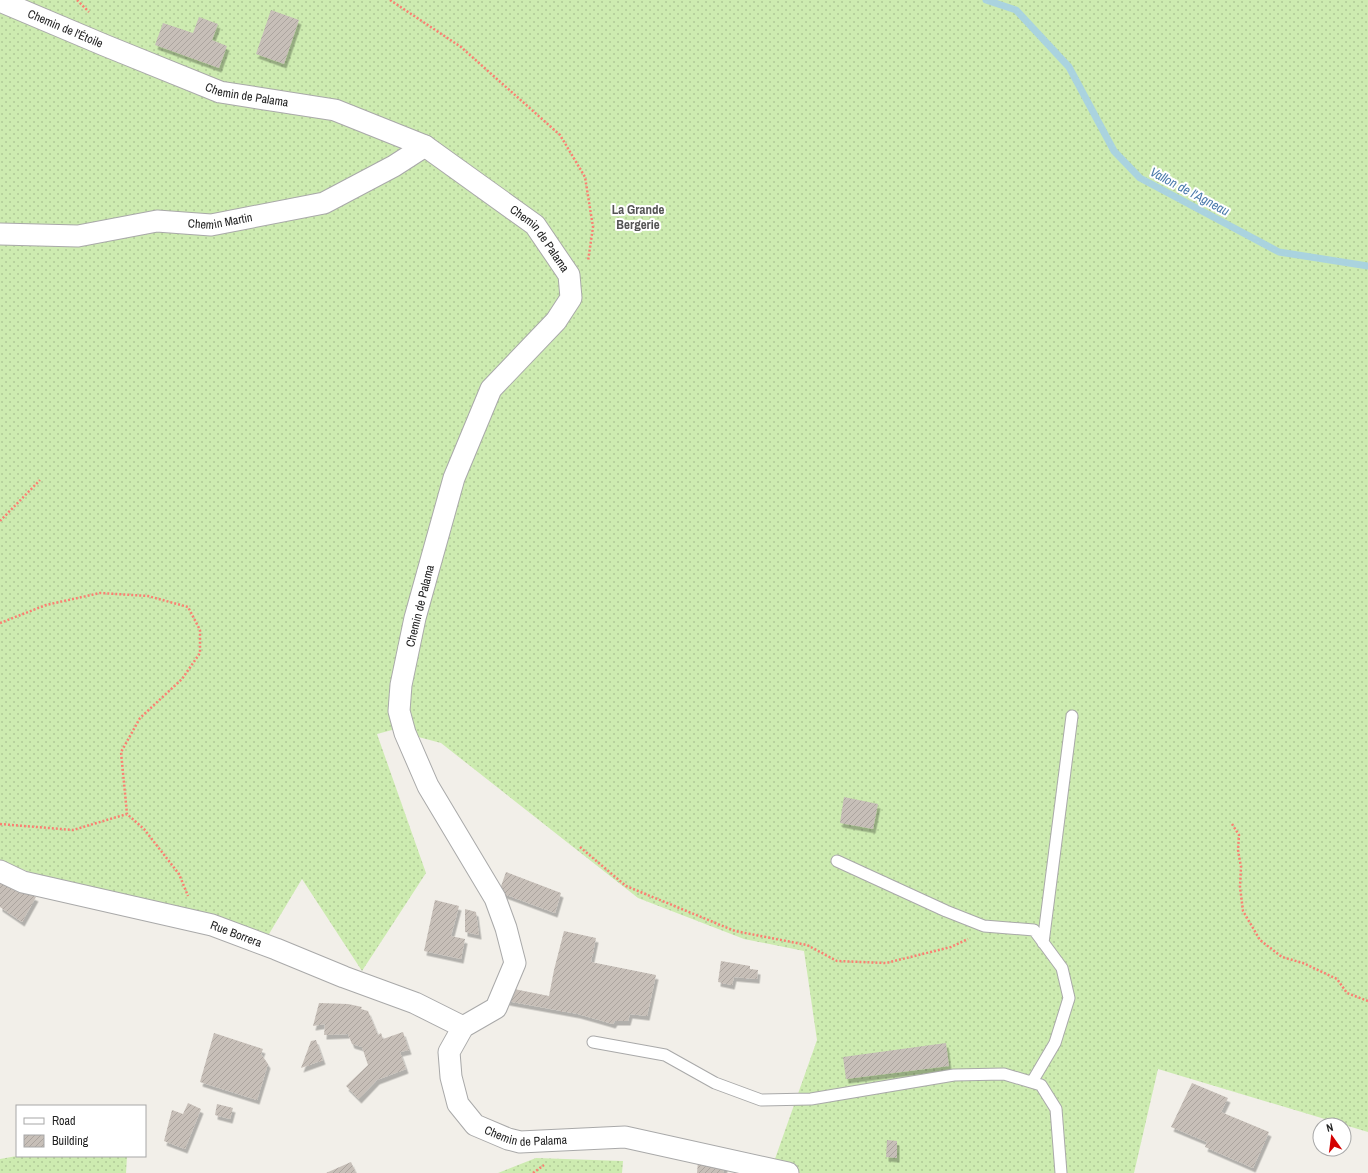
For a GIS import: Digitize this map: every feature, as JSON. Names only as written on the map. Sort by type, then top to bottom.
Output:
[{"type":"street","name":"Chemin de l'Étoile","points":[[0,1],[109,47]]},
{"type":"street","name":"Chemin de Palama","points":[[109,47],[220,92],[335,110],[425,146],[535,225],[569,275],[570,298],[556,321],[491,389],[454,478],[415,618],[401,685],[399,711],[405,734],[428,786],[495,898],[506,928],[515,963],[496,1008],[462,1027],[449,1052],[451,1078],[458,1104],[475,1124],[520,1142],[625,1137],[788,1173]]},
{"type":"street","name":"Chemin Martin","points":[[0,234],[78,236],[157,221],[211,225],[324,203],[394,166],[425,146]]},
{"type":"street","name":"Rue Borrera","points":[[0,871],[23,882],[212,925],[415,1003],[462,1027]]},
{"type":"lane","points":[[1043,942],[1072,716]]},
{"type":"lane","points":[[838,861],[946,911],[984,926],[1034,930],[1062,968],[1069,998],[1055,1043],[1032,1082]]},
{"type":"lane","points":[[593,1042],[665,1055],[715,1083],[761,1100],[811,1099],[954,1074],[1004,1074],[1041,1085],[1056,1109],[1061,1173]]},
{"type":"path","points":[[390,0],[461,47],[560,135],[585,177],[593,227],[587,265]]},
{"type":"path","points":[[0,521],[40,480]]},
{"type":"path","points":[[0,623],[46,604],[100,593],[148,596],[188,607],[200,630],[200,654],[182,679],[140,718],[121,752],[127,814],[144,829],[179,874],[189,898]]},
{"type":"path","points":[[0,824],[72,830],[127,814]]},
{"type":"path","points":[[1232,824],[1239,835],[1238,850],[1241,867],[1240,887],[1243,911],[1260,940],[1282,957],[1303,963],[1337,979],[1347,993],[1368,1001]]},
{"type":"path","points":[[580,847],[626,886],[735,931],[807,945],[837,961],[886,963],[951,947],[994,927]]},
{"type":"green space","points":[[0,0],[1368,0],[1368,1132],[1352,1127],[1352,1117],[1318,1117],[1158,1069],[1134,1173],[770,1173],[817,1040],[804,951],[744,939],[638,898],[441,743],[392,730],[377,734],[426,873],[362,971],[302,879],[266,939],[48,880],[0,860]]},
{"type":"green space","points":[[16,1156],[127,1157],[126,1173],[0,1173],[0,1159]]},
{"type":"green space","points":[[536,1158],[623,1161],[622,1173],[498,1173]]},
{"type":"building","points":[[271,10],[299,20],[284,64],[256,54]]},
{"type":"building","points":[[199,17],[218,24],[212,40],[227,46],[219,68],[155,45],[163,23],[193,33]]},
{"type":"building","points":[[844,797],[878,804],[873,829],[840,823]]},
{"type":"building","points":[[506,872],[561,893],[555,913],[499,892]]},
{"type":"building","points":[[0,881],[36,897],[22,922],[0,907]]},
{"type":"building","points":[[435,900],[459,906],[451,936],[465,939],[461,959],[424,951]]},
{"type":"building","points":[[465,909],[476,912],[479,935],[465,932]]},
{"type":"building","points":[[564,931],[596,938],[591,962],[656,975],[647,1016],[630,1014],[628,1021],[615,1021],[613,1024],[578,1014],[507,1001],[509,988],[549,996]]},
{"type":"building","points":[[721,961],[750,966],[750,969],[758,970],[757,979],[734,977],[732,985],[718,982]]},
{"type":"building","points":[[319,1003],[348,1004],[362,1007],[361,1009],[368,1011],[378,1035],[381,1033],[383,1039],[403,1032],[409,1050],[400,1052],[406,1069],[377,1080],[359,1099],[346,1086],[368,1065],[362,1047],[352,1044],[348,1034],[324,1035],[325,1024],[313,1026]]},
{"type":"building","points":[[214,1033],[263,1049],[261,1054],[268,1064],[257,1100],[200,1082]]},
{"type":"building","points":[[316,1040],[323,1060],[301,1068],[311,1041]]},
{"type":"building","points":[[946,1043],[949,1066],[846,1079],[843,1057]]},
{"type":"building","points":[[1192,1083],[1228,1098],[1221,1112],[1269,1132],[1253,1168],[1205,1147],[1207,1142],[1171,1127]]},
{"type":"building","points":[[188,1103],[201,1109],[185,1149],[164,1141],[172,1110],[183,1114]]},
{"type":"building","points":[[217,1104],[233,1108],[230,1119],[215,1115]]},
{"type":"building","points":[[887,1140],[897,1141],[897,1158],[886,1157]]},
{"type":"building","points":[[698,1161],[726,1164],[723,1173],[697,1173]]},
{"type":"building","points":[[351,1162],[356,1173],[326,1173]]},
{"type":"waterway","name":"Vallon de l'Agneau","points":[[986,0],[1016,10],[1069,67],[1114,151],[1140,178],[1279,252],[1368,266]]},
{"type":"district","name":"La Grande Bergerie","points":[[638,216]]}]
